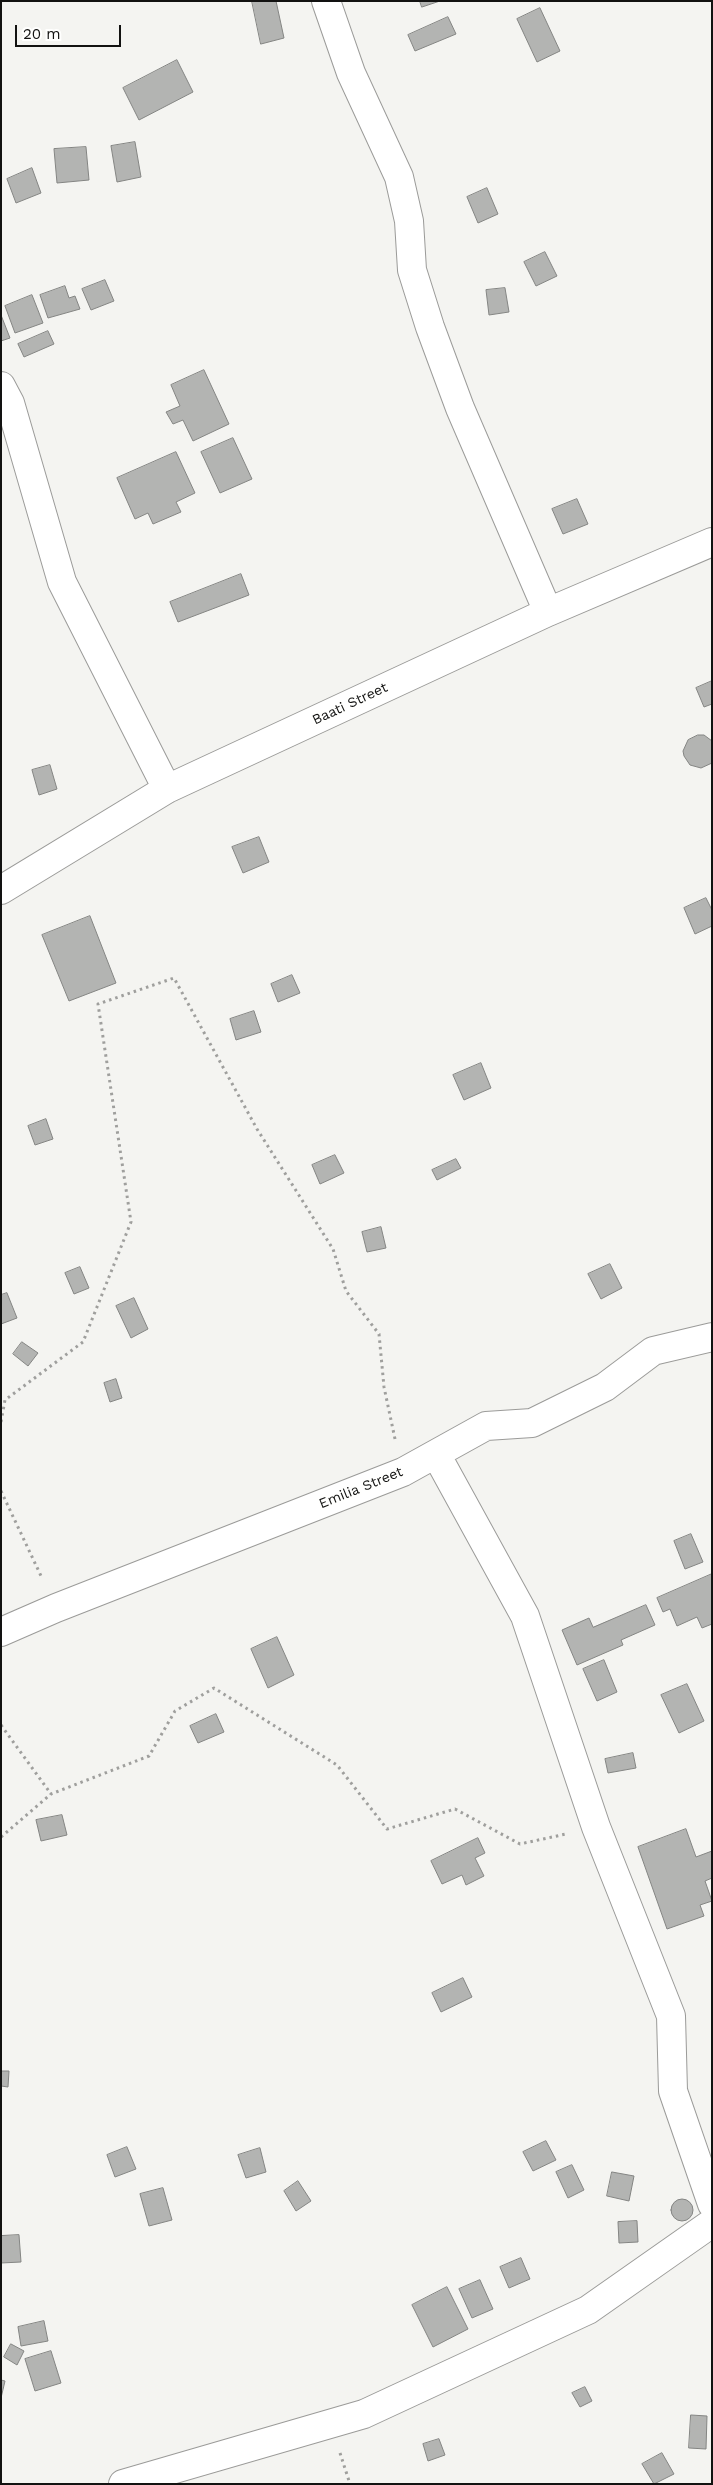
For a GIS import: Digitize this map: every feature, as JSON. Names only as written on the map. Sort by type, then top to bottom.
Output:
[{"type":"street","points":[[326,1],[355,82],[399,177],[409,221],[412,270],[430,327],[460,408],[548,612]]},
{"type":"street","points":[[1,386],[10,403],[62,582],[167,789]]},
{"type":"street","name":"Baati Street","points":[[1,890],[167,789],[548,612],[712,542]]},
{"type":"street","name":"Emilia Street","points":[[1,1632],[56,1608],[403,1472],[486,1426],[532,1424],[605,1387],[654,1351],[712,1337]]},
{"type":"street","points":[[436,1454],[525,1616],[596,1828],[671,2016],[673,2091],[712,2204]]},
{"type":"street","points":[[123,2484],[364,2414],[588,2310],[712,2223]]},
{"type":"path","points":[[1,1422],[5,1400],[83,1342],[131,1222],[98,1004],[174,978],[257,1130],[333,1248],[346,1291],[379,1334],[384,1387],[403,1472]]},
{"type":"path","points":[[1,1491],[56,1608]]},
{"type":"path","points":[[1,1837],[51,1794],[149,1756],[175,1711],[214,1688],[337,1765],[387,1829],[455,1809],[520,1844],[596,1828]]},
{"type":"path","points":[[1,1725],[51,1794]]},
{"type":"building","points":[[252,1],[276,1],[284,38],[261,44]]},
{"type":"building","points":[[420,1],[440,1],[422,7]]},
{"type":"building","points":[[540,8],[560,51],[537,62],[517,19]]},
{"type":"building","points":[[448,17],[456,34],[415,51],[408,35]]},
{"type":"building","points":[[177,60],[193,92],[139,120],[123,88]]},
{"type":"building","points":[[135,142],[141,177],[117,182],[111,146]]},
{"type":"building","points":[[86,147],[89,180],[57,183],[54,149]]},
{"type":"building","points":[[32,168],[41,193],[16,203],[7,179]]},
{"type":"building","points":[[487,188],[498,214],[478,223],[467,197]]},
{"type":"building","points":[[545,252],[557,276],[536,286],[524,262]]},
{"type":"building","points":[[105,280],[114,301],[91,310],[82,289]]},
{"type":"building","points":[[65,286],[69,298],[75,296],[80,309],[48,318],[40,295]]},
{"type":"building","points":[[505,288],[509,312],[489,315],[486,290]]},
{"type":"building","points":[[32,295],[43,323],[15,333],[5,306]]},
{"type":"building","points":[[1,315],[10,338],[1,341]]},
{"type":"building","points":[[48,331],[54,344],[24,357],[18,344]]},
{"type":"building","points":[[204,370],[229,424],[193,441],[183,420],[173,424],[166,412],[180,406],[171,385]]},
{"type":"building","points":[[233,438],[252,479],[220,493],[201,452]]},
{"type":"building","points":[[176,452],[195,493],[176,502],[181,512],[153,524],[148,513],[135,519],[117,478]]},
{"type":"building","points":[[577,499],[588,524],[563,534],[552,509]]},
{"type":"building","points":[[241,574],[249,595],[178,622],[170,602]]},
{"type":"building","points":[[712,681],[712,704],[704,707],[696,688]]},
{"type":"building","points":[[698,735],[704,735],[712,741],[712,763],[701,768],[690,765],[683,751],[688,740]]},
{"type":"building","points":[[50,765],[57,789],[39,795],[32,770]]},
{"type":"building","points":[[259,837],[269,862],[243,873],[232,847]]},
{"type":"building","points":[[706,898],[712,910],[712,926],[695,934],[684,908]]},
{"type":"building","points":[[90,916],[116,983],[69,1001],[42,935]]},
{"type":"building","points":[[292,975],[300,993],[278,1002],[271,984]]},
{"type":"building","points":[[254,1011],[261,1032],[236,1040],[230,1019]]},
{"type":"building","points":[[481,1063],[491,1088],[464,1100],[453,1075]]},
{"type":"building","points":[[46,1119],[53,1139],[35,1145],[28,1126]]},
{"type":"building","points":[[335,1155],[344,1173],[320,1184],[312,1165]]},
{"type":"building","points":[[456,1159],[461,1168],[437,1180],[432,1170]]},
{"type":"building","points":[[381,1227],[386,1248],[367,1252],[362,1232]]},
{"type":"building","points":[[610,1264],[622,1288],[601,1299],[588,1274]]},
{"type":"building","points":[[80,1267],[89,1288],[74,1294],[65,1273]]},
{"type":"building","points":[[7,1293],[17,1318],[1,1324],[1,1295]]},
{"type":"building","points":[[134,1298],[148,1329],[131,1338],[116,1306]]},
{"type":"building","points":[[22,1342],[38,1353],[28,1366],[13,1354]]},
{"type":"building","points":[[116,1379],[122,1398],[110,1402],[104,1383]]},
{"type":"building","points":[[691,1534],[703,1562],[685,1569],[674,1541]]},
{"type":"building","points":[[712,1574],[712,1624],[702,1628],[697,1617],[677,1626],[670,1609],[663,1612],[657,1598]]},
{"type":"building","points":[[646,1605],[655,1625],[621,1640],[623,1645],[577,1665],[562,1630],[589,1618],[593,1627]]},
{"type":"building","points":[[277,1637],[294,1675],[268,1688],[251,1649]]},
{"type":"building","points":[[604,1660],[617,1692],[597,1701],[583,1669]]},
{"type":"building","points":[[687,1684],[704,1721],[679,1733],[661,1695]]},
{"type":"building","points":[[216,1714],[224,1732],[198,1743],[190,1726]]},
{"type":"building","points":[[633,1753],[636,1768],[608,1773],[605,1759]]},
{"type":"building","points":[[62,1815],[67,1835],[41,1841],[36,1820]]},
{"type":"building","points":[[686,1829],[696,1857],[712,1851],[712,1878],[705,1881],[712,1901],[700,1905],[704,1916],[667,1929],[638,1847]]},
{"type":"building","points":[[478,1838],[485,1853],[475,1858],[484,1876],[466,1885],[462,1875],[442,1884],[431,1861]]},
{"type":"building","points":[[463,1978],[472,1997],[441,2012],[432,1993]]},
{"type":"building","points":[[1,2071],[9,2071],[8,2087],[1,2086]]},
{"type":"building","points":[[546,2141],[556,2160],[533,2171],[523,2152]]},
{"type":"building","points":[[127,2147],[136,2169],[115,2177],[107,2155]]},
{"type":"building","points":[[260,2148],[266,2172],[246,2178],[238,2155]]},
{"type":"building","points":[[572,2165],[584,2190],[568,2198],[556,2172]]},
{"type":"building","points":[[612,2172],[634,2176],[629,2201],[607,2196]]},
{"type":"building","points":[[298,2181],[311,2201],[296,2211],[284,2191]]},
{"type":"building","points":[[163,2188],[172,2220],[149,2226],[140,2194]]},
{"type":"building","points":[[682,2199],[690,2202],[693,2210],[690,2218],[682,2221],[674,2218],[671,2210],[674,2202]]},
{"type":"building","points":[[637,2221],[638,2242],[619,2243],[618,2222]]},
{"type":"building","points":[[19,2235],[21,2262],[1,2263],[1,2236]]},
{"type":"building","points":[[521,2258],[530,2279],[509,2288],[500,2267]]},
{"type":"building","points":[[480,2280],[493,2309],[472,2318],[459,2289]]},
{"type":"building","points":[[447,2287],[468,2329],[433,2347],[412,2305]]},
{"type":"building","points":[[44,2321],[48,2341],[21,2346],[18,2327]]},
{"type":"building","points":[[11,2344],[24,2351],[17,2365],[4,2357]]},
{"type":"building","points":[[51,2351],[61,2383],[35,2391],[25,2359]]},
{"type":"building","points":[[1,2380],[5,2381],[1,2398]]},
{"type":"building","points":[[585,2387],[592,2401],[580,2407],[572,2393]]},
{"type":"building","points":[[691,2415],[707,2416],[706,2449],[689,2448]]},
{"type":"building","points":[[439,2439],[445,2455],[428,2461],[423,2444]]},
{"type":"building","points":[[662,2453],[674,2474],[654,2484],[642,2464]]}]
